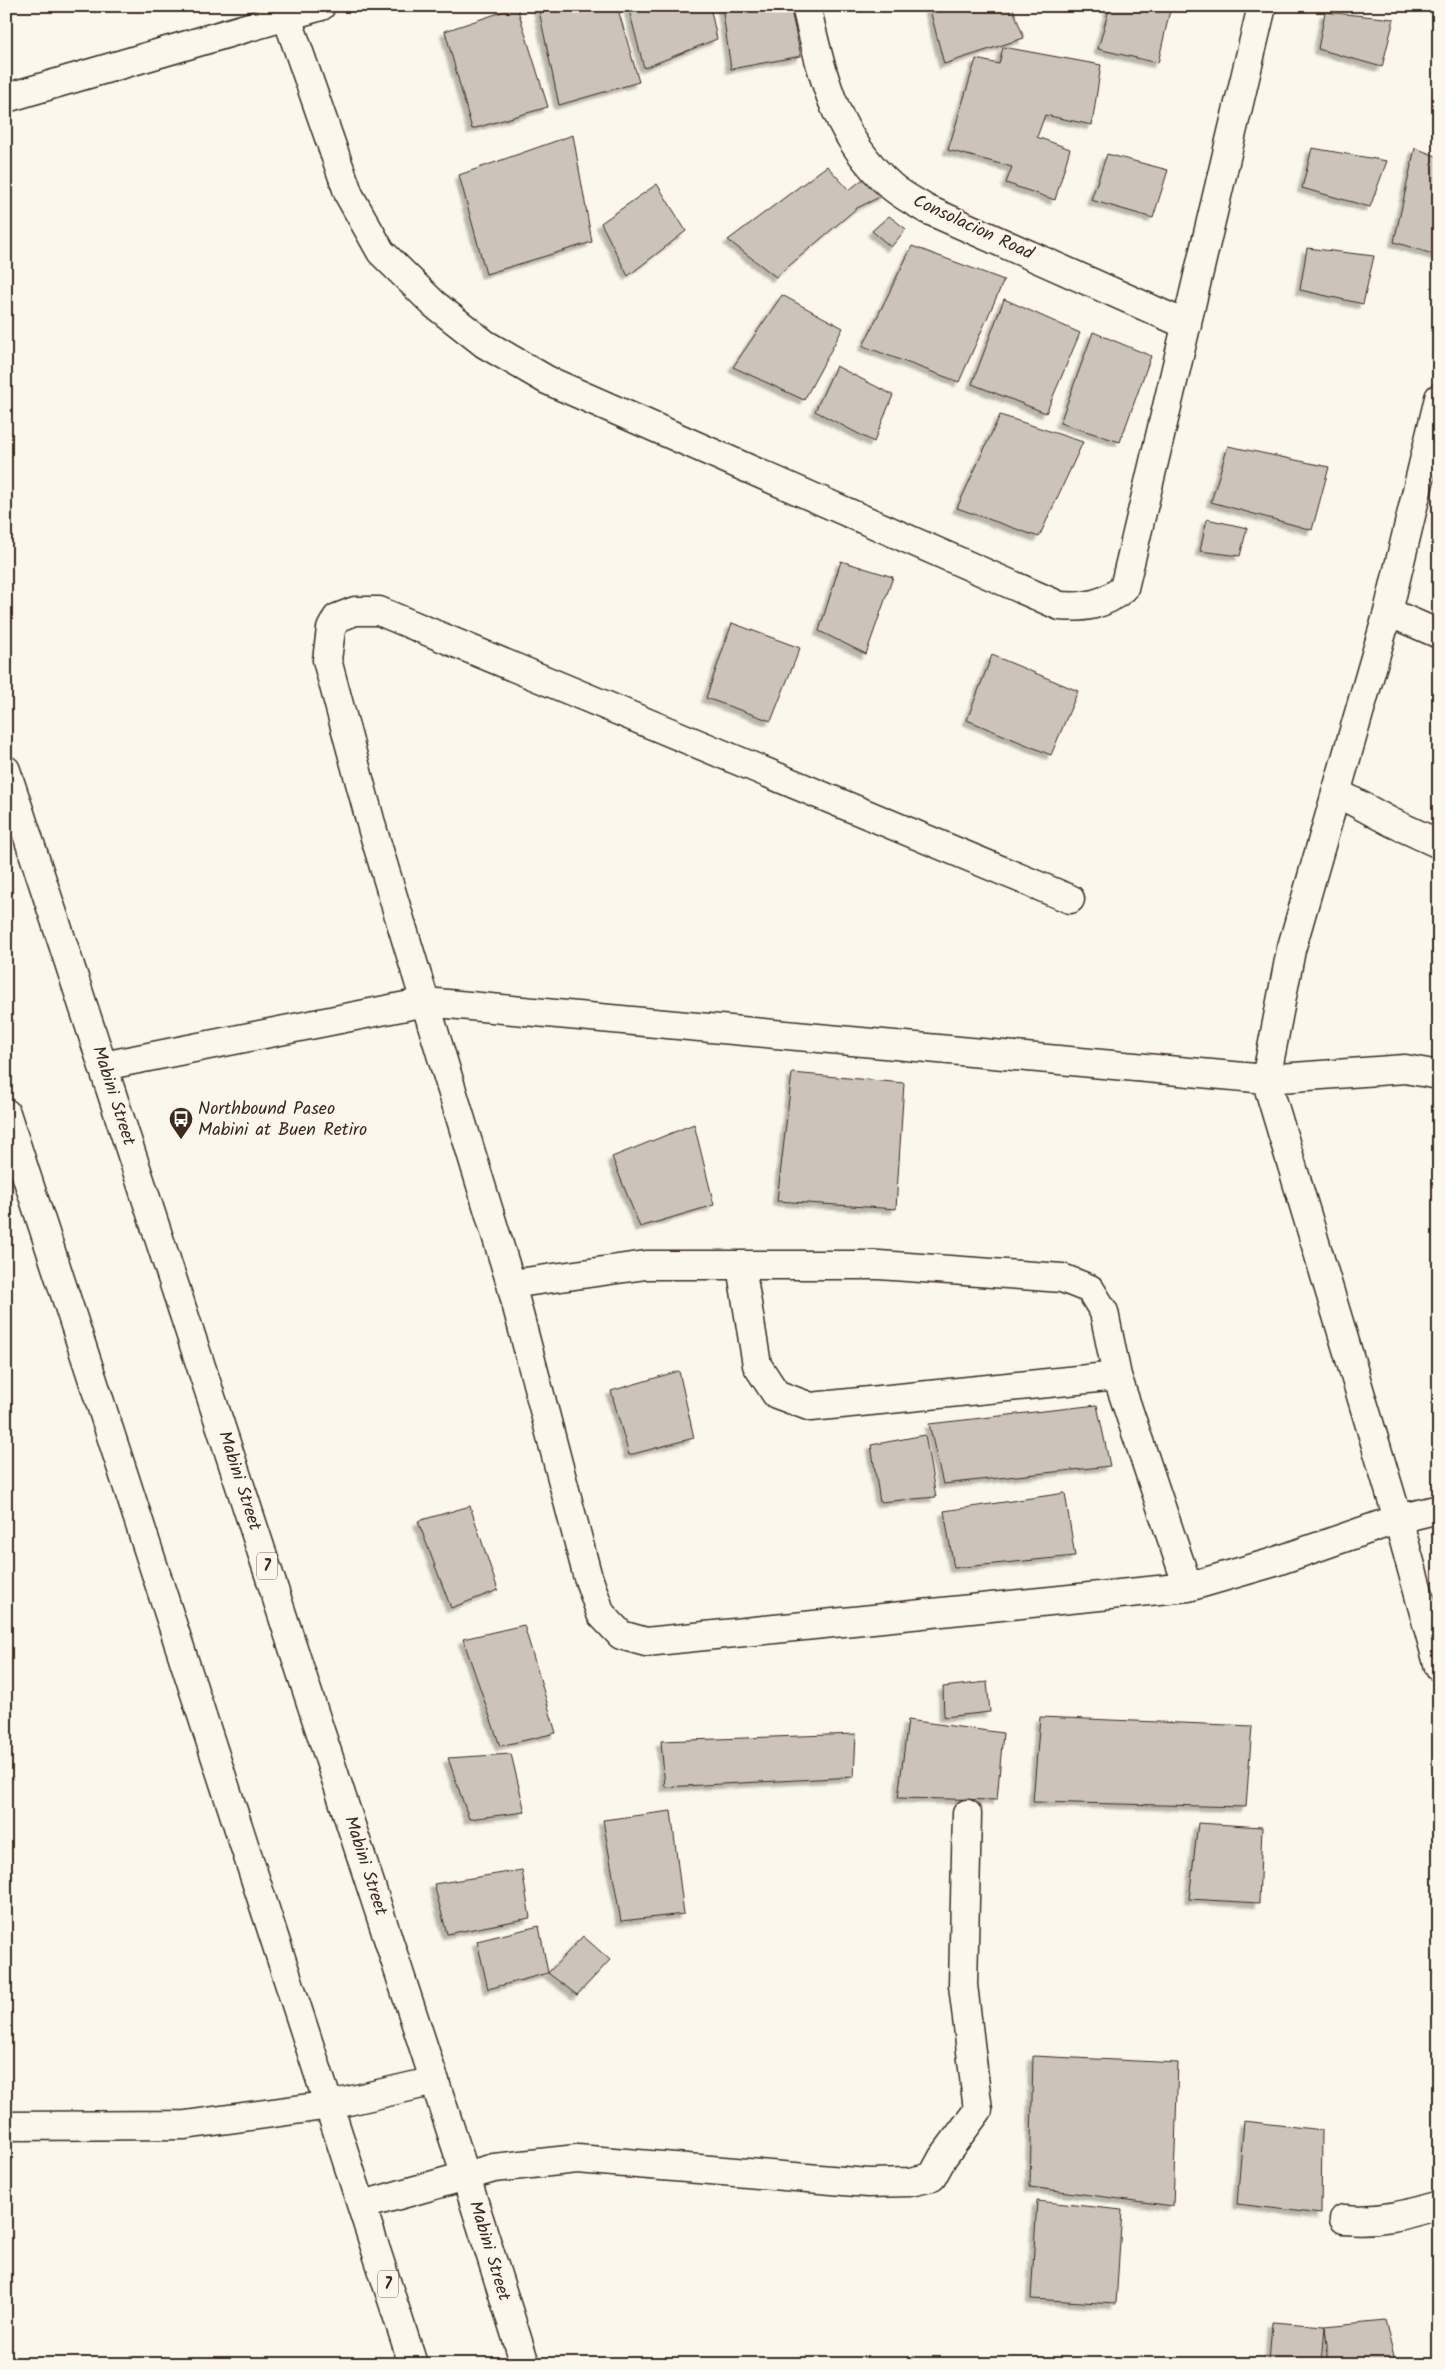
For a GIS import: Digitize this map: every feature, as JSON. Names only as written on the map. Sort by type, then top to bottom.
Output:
[{"type":"street","points":[[6,98],[285,12],[322,6]]},
{"type":"street","name":"Consolacion Road","points":[[806,6],[834,110],[855,148],[892,187],[926,209],[1187,325]]},
{"type":"street","points":[[285,12],[349,195],[380,252],[434,304],[486,344],[547,380],[1060,606],[1080,607],[1113,598],[1124,588],[1262,6]]},
{"type":"street","points":[[1439,398],[1388,612],[1291,950],[1266,1079],[1398,1519],[1439,1667]]},
{"type":"street","points":[[1070,898],[379,611],[355,611],[337,618],[331,629],[327,660],[373,831],[511,1284],[587,1574],[601,1614],[621,1635],[646,1642],[1188,1587],[1271,1563],[1398,1519],[1439,1509]]},
{"type":"street","points":[[1388,612],[1439,634]]},
{"type":"street","name":"Mabini Street","points":[[6,770],[435,2081],[524,2364]]},
{"type":"street","points":[[1336,792],[1391,822],[1439,844]]},
{"type":"street","points":[[103,1066],[426,1002],[1266,1079],[1406,1070],[1439,1075]]},
{"type":"street","name":"7","points":[[8,1127],[331,2105],[414,2364]]},
{"type":"street","points":[[511,1284],[646,1265],[879,1265],[1062,1278],[1090,1289],[1104,1312],[1117,1376],[1188,1587]]},
{"type":"street","points":[[741,1266],[757,1365],[776,1394],[811,1407],[1117,1376]]},
{"type":"street","points":[[363,2205],[494,2168],[578,2159],[868,2183],[910,2182],[932,2177],[943,2157],[978,2110],[963,1985],[967,1814]]},
{"type":"street","points":[[6,2126],[185,2125],[331,2105],[435,2081]]},
{"type":"street","points":[[1344,2219],[1369,2221],[1398,2217],[1439,2206]]},
{"type":"building","points":[[538,6],[617,6],[639,82],[559,105]]},
{"type":"building","points":[[628,6],[710,6],[717,39],[644,68]]},
{"type":"building","points":[[722,6],[790,6],[801,56],[731,69]]},
{"type":"building","points":[[929,6],[1012,6],[1024,38],[944,64]]},
{"type":"building","points":[[1110,6],[1171,6],[1158,63],[1098,49]]},
{"type":"building","points":[[517,7],[548,107],[472,129],[445,31]]},
{"type":"building","points":[[1325,12],[1394,19],[1382,67],[1318,49]]},
{"type":"building","points":[[1003,47],[1101,65],[1092,125],[1045,115],[1037,137],[1070,149],[1055,200],[1006,183],[1012,167],[948,150],[976,59],[999,64]]},
{"type":"building","points":[[573,135],[592,242],[486,274],[459,175]]},
{"type":"building","points":[[1312,148],[1387,161],[1370,207],[1302,188]]},
{"type":"building","points":[[1415,148],[1439,157],[1439,256],[1394,242]]},
{"type":"building","points":[[1107,154],[1168,170],[1153,218],[1091,200]]},
{"type":"building","points":[[827,166],[849,190],[866,177],[884,195],[857,208],[776,277],[728,240]]},
{"type":"building","points":[[657,184],[686,231],[628,276],[601,223]]},
{"type":"building","points":[[889,216],[906,229],[891,247],[872,231]]},
{"type":"building","points":[[912,246],[1004,280],[959,382],[863,346]]},
{"type":"building","points":[[1307,248],[1374,256],[1363,304],[1300,290]]},
{"type":"building","points":[[782,295],[843,328],[804,400],[733,367]]},
{"type":"building","points":[[1004,299],[1080,333],[1046,413],[972,384]]},
{"type":"building","points":[[1093,332],[1151,356],[1120,442],[1060,423]]},
{"type":"building","points":[[836,366],[893,395],[874,442],[815,411]]},
{"type":"building","points":[[1000,415],[1083,442],[1039,537],[957,508]]},
{"type":"building","points":[[1228,446],[1329,467],[1312,530],[1211,502]]},
{"type":"building","points":[[1207,519],[1247,528],[1240,556],[1200,551]]},
{"type":"building","points":[[841,561],[893,577],[866,654],[819,631]]},
{"type":"building","points":[[732,623],[800,648],[771,721],[706,698]]},
{"type":"building","points":[[992,655],[1078,691],[1051,755],[967,720]]},
{"type":"building","points":[[792,1073],[904,1083],[896,1209],[777,1201]]},
{"type":"building","points":[[694,1124],[714,1205],[640,1227],[612,1157]]},
{"type":"building","points":[[679,1371],[694,1438],[629,1455],[611,1391]]},
{"type":"building","points":[[1097,1405],[1110,1466],[943,1484],[929,1424]]},
{"type":"building","points":[[925,1435],[936,1497],[880,1502],[871,1445]]},
{"type":"building","points":[[1065,1493],[1075,1556],[954,1568],[944,1511]]},
{"type":"building","points":[[470,1506],[498,1590],[451,1608],[418,1521]]},
{"type":"building","points":[[524,1625],[556,1733],[500,1746],[463,1639]]},
{"type":"building","points":[[987,1682],[990,1712],[944,1717],[943,1687]]},
{"type":"building","points":[[1040,1717],[1252,1726],[1246,1807],[1033,1802]]},
{"type":"building","points":[[908,1720],[1003,1733],[997,1800],[898,1798]]},
{"type":"building","points":[[856,1734],[854,1777],[665,1787],[661,1741]]},
{"type":"building","points":[[511,1754],[525,1812],[469,1819],[448,1758]]},
{"type":"building","points":[[671,1811],[684,1914],[621,1921],[603,1820]]},
{"type":"building","points":[[1198,1823],[1262,1827],[1259,1903],[1189,1899]]},
{"type":"building","points":[[522,1870],[530,1918],[447,1934],[434,1884]]},
{"type":"building","points":[[539,1926],[548,1973],[488,1989],[477,1941]]},
{"type":"building","points":[[583,1936],[610,1960],[577,1995],[548,1973]]},
{"type":"building","points":[[1033,2056],[1178,2063],[1173,2206],[1030,2187]]},
{"type":"building","points":[[1244,2121],[1322,2130],[1321,2214],[1237,2204]]},
{"type":"building","points":[[1037,2201],[1122,2210],[1116,2304],[1031,2299]]},
{"type":"building","points":[[1385,2320],[1396,2364],[1329,2364],[1325,2326]]},
{"type":"building","points":[[1272,2322],[1325,2326],[1322,2364],[1269,2364]]},
{"type":"place","name":"Northbound Paseo Mabini at Buen Retiro","points":[[181,1140]]}]
